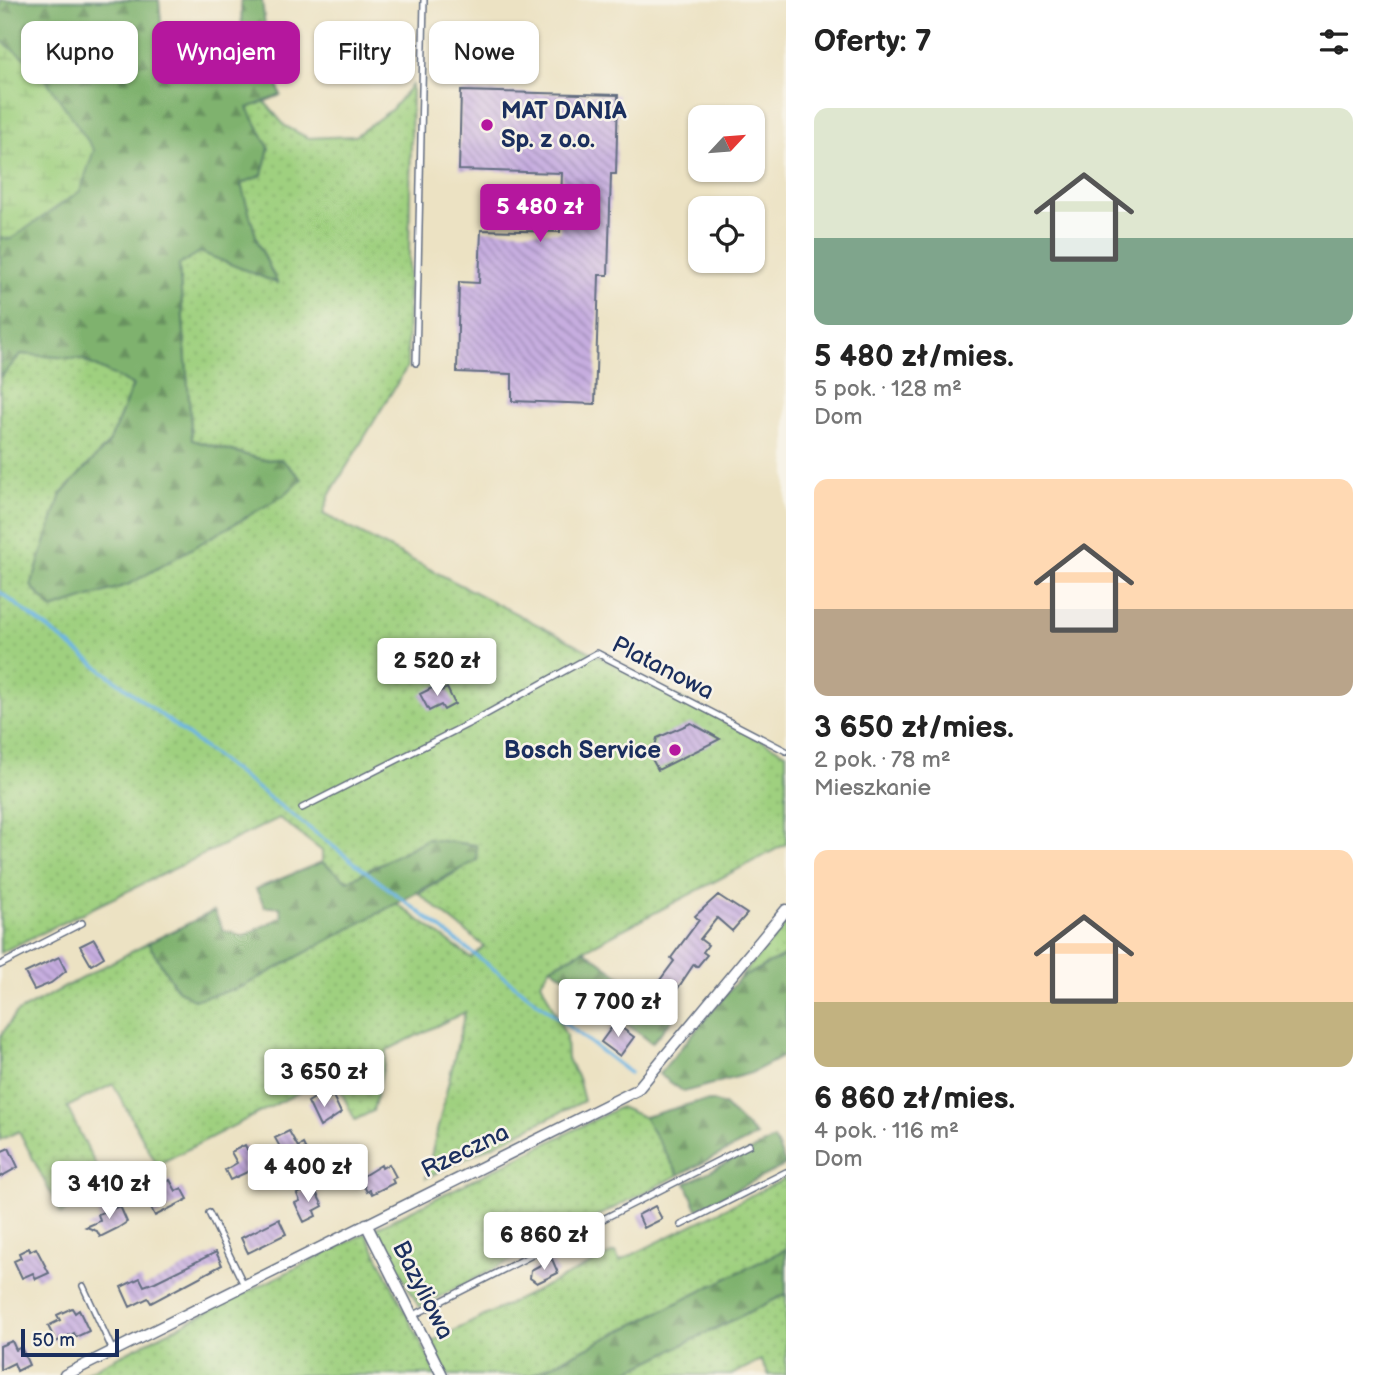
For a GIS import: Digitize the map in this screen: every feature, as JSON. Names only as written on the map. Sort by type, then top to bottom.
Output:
[{"type":"street","name":"Rzeczna","points":[[65,1375],[637,1090],[786,910]]},
{"type":"street","name":"Bazyliowa","points":[[366,1224],[442,1375]]},
{"type":"lane","points":[[416,363],[425,0]]},
{"type":"lane","name":"Platanowa","points":[[303,808],[472,722],[597,653],[786,751]]},
{"type":"lane","points":[[0,965],[82,923]]},
{"type":"lane","points":[[414,1315],[749,1145]]},
{"type":"lane","points":[[681,1225],[786,1172]]},
{"type":"lane","points":[[209,1213],[244,1285]]},
{"type":"lane","points":[[83,1286],[113,1351]]},
{"type":"green space","points":[[0,0],[159,0],[161,21],[152,21],[152,84],[277,84],[281,95],[248,108],[269,148],[262,175],[241,184],[258,243],[277,283],[200,252],[179,265],[192,440],[264,460],[281,459],[302,479],[283,496],[130,584],[52,609],[31,586],[61,494],[109,443],[133,385],[81,359],[21,354],[0,378],[0,237],[11,239],[35,84],[138,84],[138,21],[21,21],[21,55],[0,40]]},
{"type":"green space","points":[[241,0],[262,0],[264,21],[242,21]]},
{"type":"green space","points":[[0,40],[21,55],[21,84],[49,84],[94,150],[80,191],[11,239],[0,237]]},
{"type":"green space","points":[[412,85],[407,367],[330,494],[323,514],[786,753],[786,844],[551,967],[541,982],[566,1036],[567,1059],[578,1078],[584,1101],[426,1178],[465,1012],[387,1050],[373,1111],[355,1120],[333,1075],[157,1165],[113,1084],[67,1107],[108,1190],[61,1214],[19,1131],[0,1140],[0,1037],[16,1013],[148,943],[176,988],[396,903],[471,958],[484,946],[419,894],[477,860],[427,839],[348,881],[322,862],[322,851],[279,818],[0,953],[0,378],[21,354],[81,359],[133,385],[109,443],[61,494],[281,459],[264,460],[192,440],[179,265],[200,251],[277,282],[258,243],[240,184],[248,108],[264,101],[285,126],[308,138],[355,136],[392,109]]},
{"type":"green space","points":[[427,839],[476,845],[477,860],[242,987],[194,1000],[176,988],[148,943],[214,911],[223,930],[243,936],[282,917],[280,907],[265,907],[256,889],[322,862],[348,881]]},
{"type":"green space","points":[[786,923],[786,955],[739,979]]},
{"type":"green space","points":[[584,950],[675,1016],[652,1043],[551,967]]},
{"type":"green space","points":[[786,955],[786,1055],[751,1073],[684,1092],[659,1074],[739,979]]},
{"type":"green space","points":[[712,1101],[724,1105],[756,1136],[679,1175],[644,1117],[697,1102]]},
{"type":"green space","points":[[620,1107],[644,1117],[679,1175],[419,1307],[376,1228]]},
{"type":"green space","points":[[774,1139],[786,1165],[697,1209],[686,1183]]},
{"type":"green space","points":[[786,1178],[786,1249],[532,1375],[447,1375],[431,1342],[615,1252],[620,1261]]},
{"type":"green space","points":[[366,1233],[437,1375],[81,1375]]},
{"type":"green space","points":[[786,1249],[786,1294],[621,1375],[532,1375]]},
{"type":"green space","points":[[786,1294],[786,1375],[769,1375],[761,1360],[731,1375],[621,1375]]},
{"type":"building","points":[[461,91],[618,95],[616,174],[611,174],[608,275],[599,275],[595,404],[512,401],[512,374],[457,372],[459,282],[479,283],[481,230],[560,232],[562,173],[459,170]]},
{"type":"building","points":[[438,685],[441,691],[447,688],[455,704],[444,710],[441,705],[429,711],[420,694]]},
{"type":"building","name":"Bosch Service","points":[[691,723],[720,739],[658,770],[652,759],[657,738]]},
{"type":"building","points":[[718,895],[747,914],[732,931],[717,918],[700,939],[708,945],[703,952],[707,955],[697,967],[694,964],[670,1000],[654,988],[674,961],[671,958],[699,920],[695,916]]},
{"type":"building","points":[[94,939],[104,957],[91,965],[80,946]]},
{"type":"building","points":[[59,957],[66,971],[51,983],[34,990],[25,973]]},
{"type":"building","points":[[615,1023],[634,1037],[620,1056],[601,1042]]},
{"type":"building","points":[[324,1092],[327,1099],[333,1096],[341,1113],[320,1127],[308,1102]]},
{"type":"building","points":[[289,1131],[298,1147],[303,1144],[309,1156],[279,1172],[269,1152],[280,1147],[275,1138]]},
{"type":"building","points":[[245,1145],[256,1168],[230,1180],[225,1170],[237,1163],[231,1152]]},
{"type":"building","points":[[9,1148],[18,1167],[0,1177],[0,1152]]},
{"type":"building","points":[[389,1164],[396,1177],[392,1179],[394,1183],[372,1194],[370,1190],[367,1192],[360,1178],[381,1165],[382,1168]]},
{"type":"building","points":[[170,1180],[176,1191],[182,1188],[188,1199],[155,1216],[147,1200],[157,1194],[154,1188]]},
{"type":"building","points":[[313,1186],[323,1206],[314,1211],[316,1216],[304,1222],[295,1203],[300,1201],[297,1194]]},
{"type":"building","points":[[120,1206],[127,1222],[118,1228],[100,1237],[97,1231],[86,1227],[100,1221],[98,1214]]},
{"type":"building","points":[[655,1206],[662,1219],[644,1228],[638,1215]]},
{"type":"building","points":[[279,1219],[286,1234],[248,1253],[241,1238]]},
{"type":"building","points":[[29,1248],[30,1251],[36,1248],[49,1273],[36,1279],[33,1273],[22,1278],[14,1261],[21,1258],[19,1253]]},
{"type":"building","points":[[216,1252],[222,1265],[151,1303],[148,1298],[130,1307],[121,1287],[140,1278],[144,1286],[155,1282]]},
{"type":"building","points":[[552,1259],[558,1273],[537,1283],[530,1278],[531,1270]]},
{"type":"building","points":[[72,1308],[75,1313],[79,1310],[89,1331],[76,1337],[74,1333],[56,1342],[48,1326],[60,1320],[57,1315]]},
{"type":"building","points":[[12,1341],[16,1350],[21,1347],[29,1365],[17,1371],[14,1363],[0,1370],[0,1346]]},
{"type":"waterway","points":[[0,592],[630,1073]]},
{"type":"place","name":"MAT DANIA Sp. z o.o.","points":[[487,125]]},
{"type":"place","name":"Bosch Service","points":[[675,750]]}]
